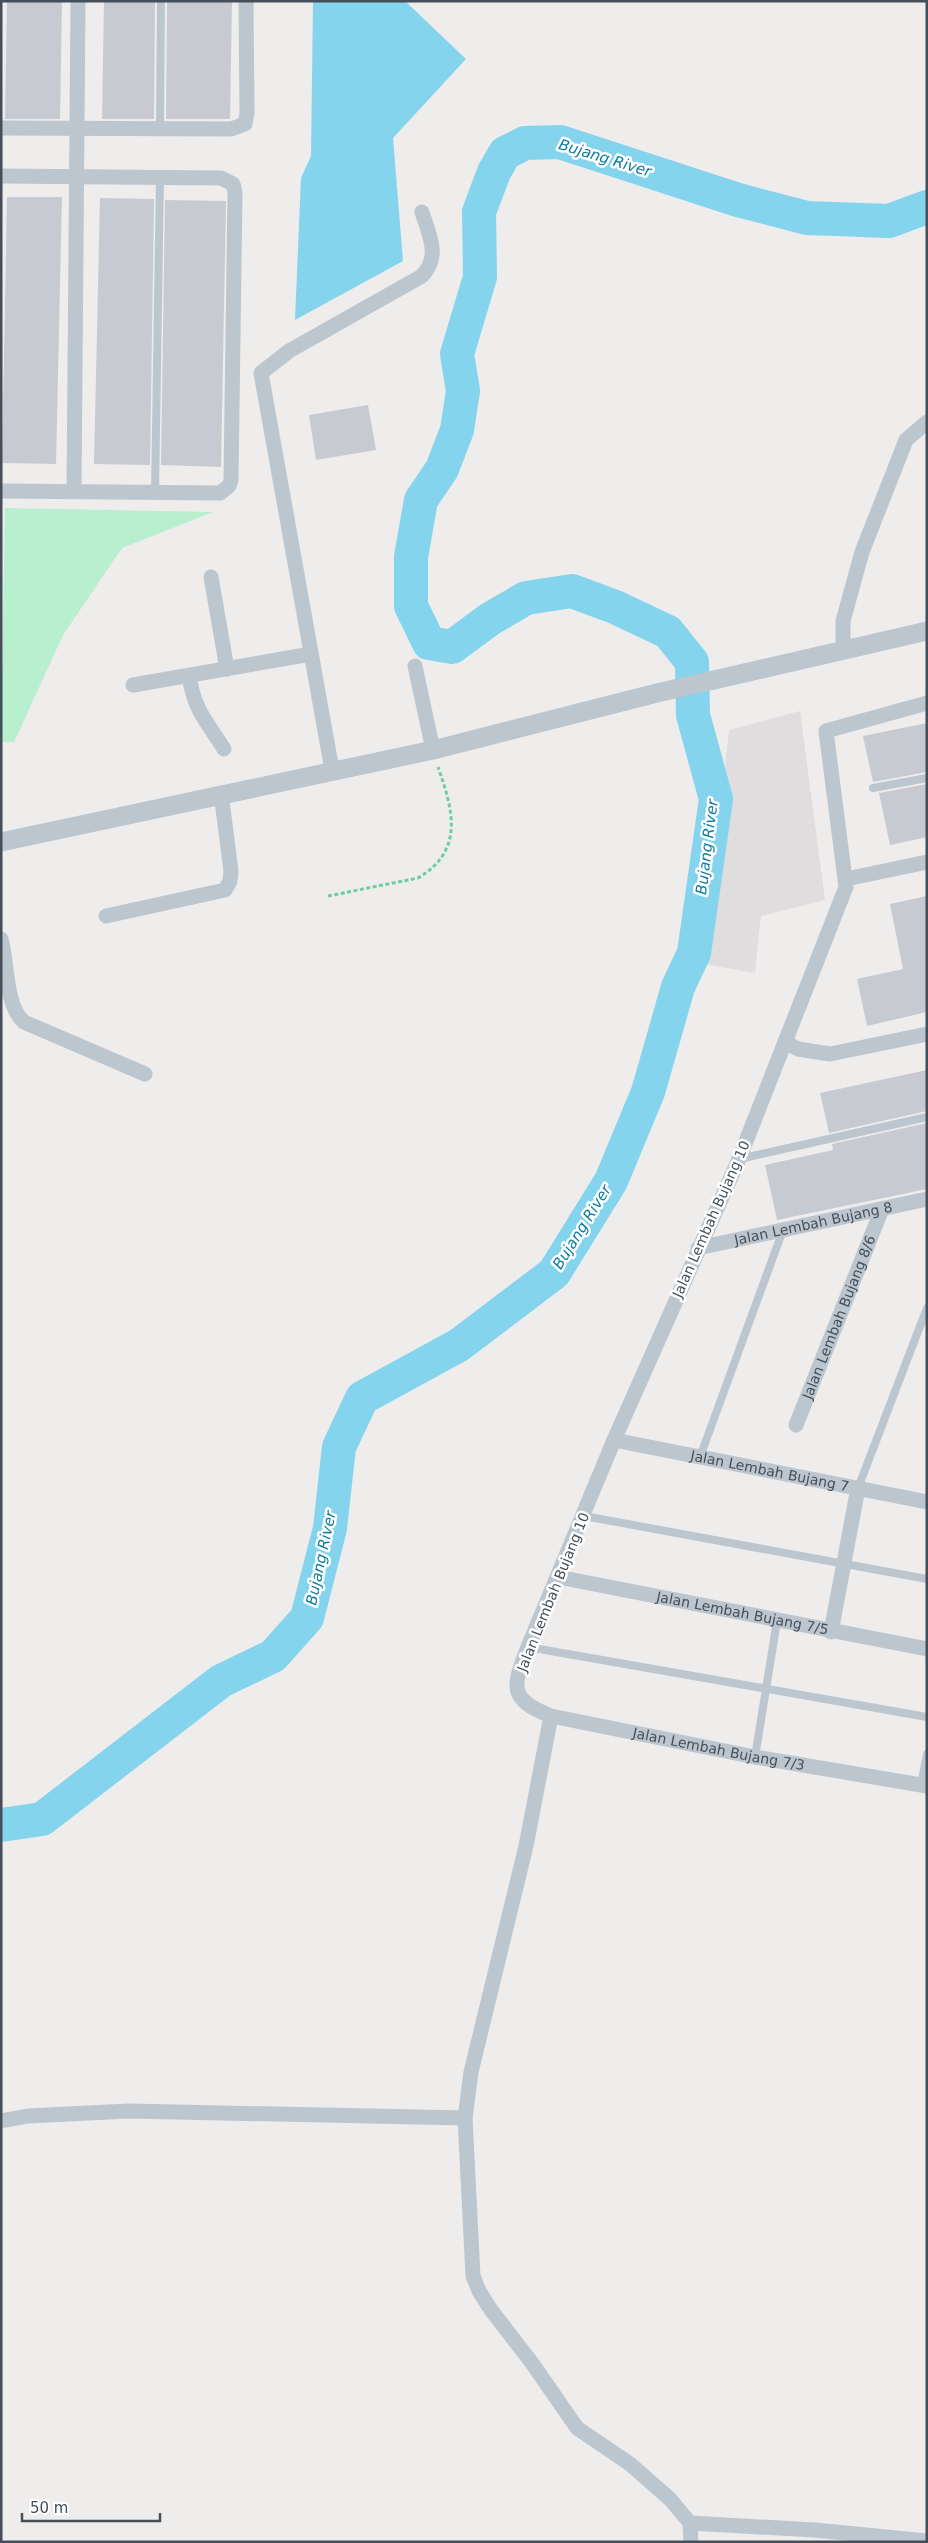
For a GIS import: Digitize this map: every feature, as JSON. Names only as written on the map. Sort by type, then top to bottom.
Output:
[{"type":"street","points":[[74,491],[75,177],[78,1]]},
{"type":"street","points":[[1,128],[231,129],[245,124],[247,113],[246,1]]},
{"type":"street","points":[[1,176],[221,178],[229,180],[233,184],[235,192],[231,480],[229,486],[220,493],[1,491]]},
{"type":"street","points":[[332,770],[261,372],[289,351],[422,276],[429,269],[434,250],[422,212]]},
{"type":"street","points":[[843,649],[843,621],[862,552],[906,440],[927,422]]},
{"type":"street","points":[[211,577],[227,669]]},
{"type":"street","points":[[1,842],[221,793],[433,750],[657,693],[927,631]]},
{"type":"street","points":[[133,685],[311,654]]},
{"type":"street","points":[[415,666],[433,750]]},
{"type":"street","points":[[189,676],[192,697],[198,712],[224,749]]},
{"type":"street","name":"Jalan Lembah Bujang 10","points":[[519,1696],[518,1675],[528,1647],[614,1440],[739,1158],[843,897],[846,879],[826,731],[927,702]]},
{"type":"street","points":[[106,916],[225,890],[230,881],[231,871],[221,793]]},
{"type":"street","points":[[846,879],[927,862]]},
{"type":"street","points":[[1,939],[12,1006],[18,1018],[145,1074]]},
{"type":"street","points":[[785,1042],[798,1049],[830,1054],[927,1034]]},
{"type":"street","name":"Jalan Lembah Bujang 8","points":[[698,1248],[927,1199]]},
{"type":"street","name":"Jalan Lembah Bujang 8/6","points":[[796,1425],[882,1209]]},
{"type":"street","name":"Jalan Lembah Bujang 7","points":[[614,1440],[927,1502]]},
{"type":"street","points":[[831,1632],[842,1565],[858,1488]]},
{"type":"street","name":"Jalan Lembah Bujang 7/5","points":[[558,1577],[831,1632],[927,1649]]},
{"type":"street","name":"Jalan Lembah Bujang 7/3","points":[[519,1696],[531,1708],[551,1716],[755,1757],[924,1786]]},
{"type":"street","points":[[551,1716],[526,1846],[471,2072],[465,2118],[473,2276],[479,2292],[576,2428],[630,2464],[670,2499],[690,2523],[691,2542]]},
{"type":"street","points":[[1,2121],[28,2116],[129,2111],[465,2118]]},
{"type":"street","points":[[690,2523],[815,2530],[927,2541]]},
{"type":"lane","points":[[160,128],[161,1]]},
{"type":"lane","points":[[155,493],[160,176]]},
{"type":"lane","points":[[873,788],[927,778]]},
{"type":"lane","points":[[739,1158],[927,1117]]},
{"type":"lane","points":[[700,1457],[783,1230]]},
{"type":"lane","points":[[858,1488],[927,1308]]},
{"type":"lane","points":[[584,1516],[842,1565],[927,1578]]},
{"type":"lane","points":[[755,1757],[777,1621]]},
{"type":"lane","points":[[528,1647],[927,1717]]},
{"type":"lane","points":[[924,1786],[927,1754]]},
{"type":"path","points":[[328,896],[418,878],[429,871],[445,852],[452,838],[453,826],[444,784],[433,750]]},
{"type":"shaded area","points":[[800,711],[825,900],[761,916],[755,973],[704,964],[729,730]]},
{"type":"green space","points":[[5,508],[213,512],[122,548],[63,635],[14,742],[1,742]]},
{"type":"water","points":[[313,1],[405,1],[466,59],[393,138],[403,261],[295,320],[301,178],[311,156]]},
{"type":"building","points":[[7,1],[62,1],[60,119],[5,119]]},
{"type":"building","points":[[104,1],[155,1],[154,119],[102,119]]},
{"type":"building","points":[[167,1],[232,1],[230,119],[166,119]]},
{"type":"building","points":[[7,197],[62,197],[56,464],[2,463]]},
{"type":"building","points":[[100,198],[154,199],[150,465],[94,464]]},
{"type":"building","points":[[165,200],[226,201],[221,467],[161,465]]},
{"type":"building","points":[[368,405],[376,450],[316,460],[309,415]]},
{"type":"building","points":[[927,723],[927,772],[873,782],[863,736]]},
{"type":"building","points":[[927,784],[927,837],[890,845],[879,793]]},
{"type":"building","points":[[927,896],[927,1012],[867,1026],[857,979],[903,969],[890,904]]},
{"type":"building","points":[[927,1070],[927,1111],[829,1133],[820,1093]]},
{"type":"building","points":[[927,1123],[927,1189],[777,1220],[765,1165],[833,1150],[832,1144]]},
{"type":"waterway","name":"Bujang River","points":[[1,1825],[42,1819],[221,1681],[273,1656],[307,1618],[330,1528],[339,1447],[362,1398],[459,1345],[554,1273],[611,1181],[648,1092],[678,987],[694,953],[716,799],[693,715],[692,662],[668,632],[615,607],[572,591],[526,598],[490,619],[452,647],[429,643],[411,606],[411,557],[421,500],[442,469],[457,430],[463,391],[457,354],[480,277],[479,212],[494,172],[505,153],[525,143],[560,142],[738,200],[807,218],[889,221],[927,207]]}]
